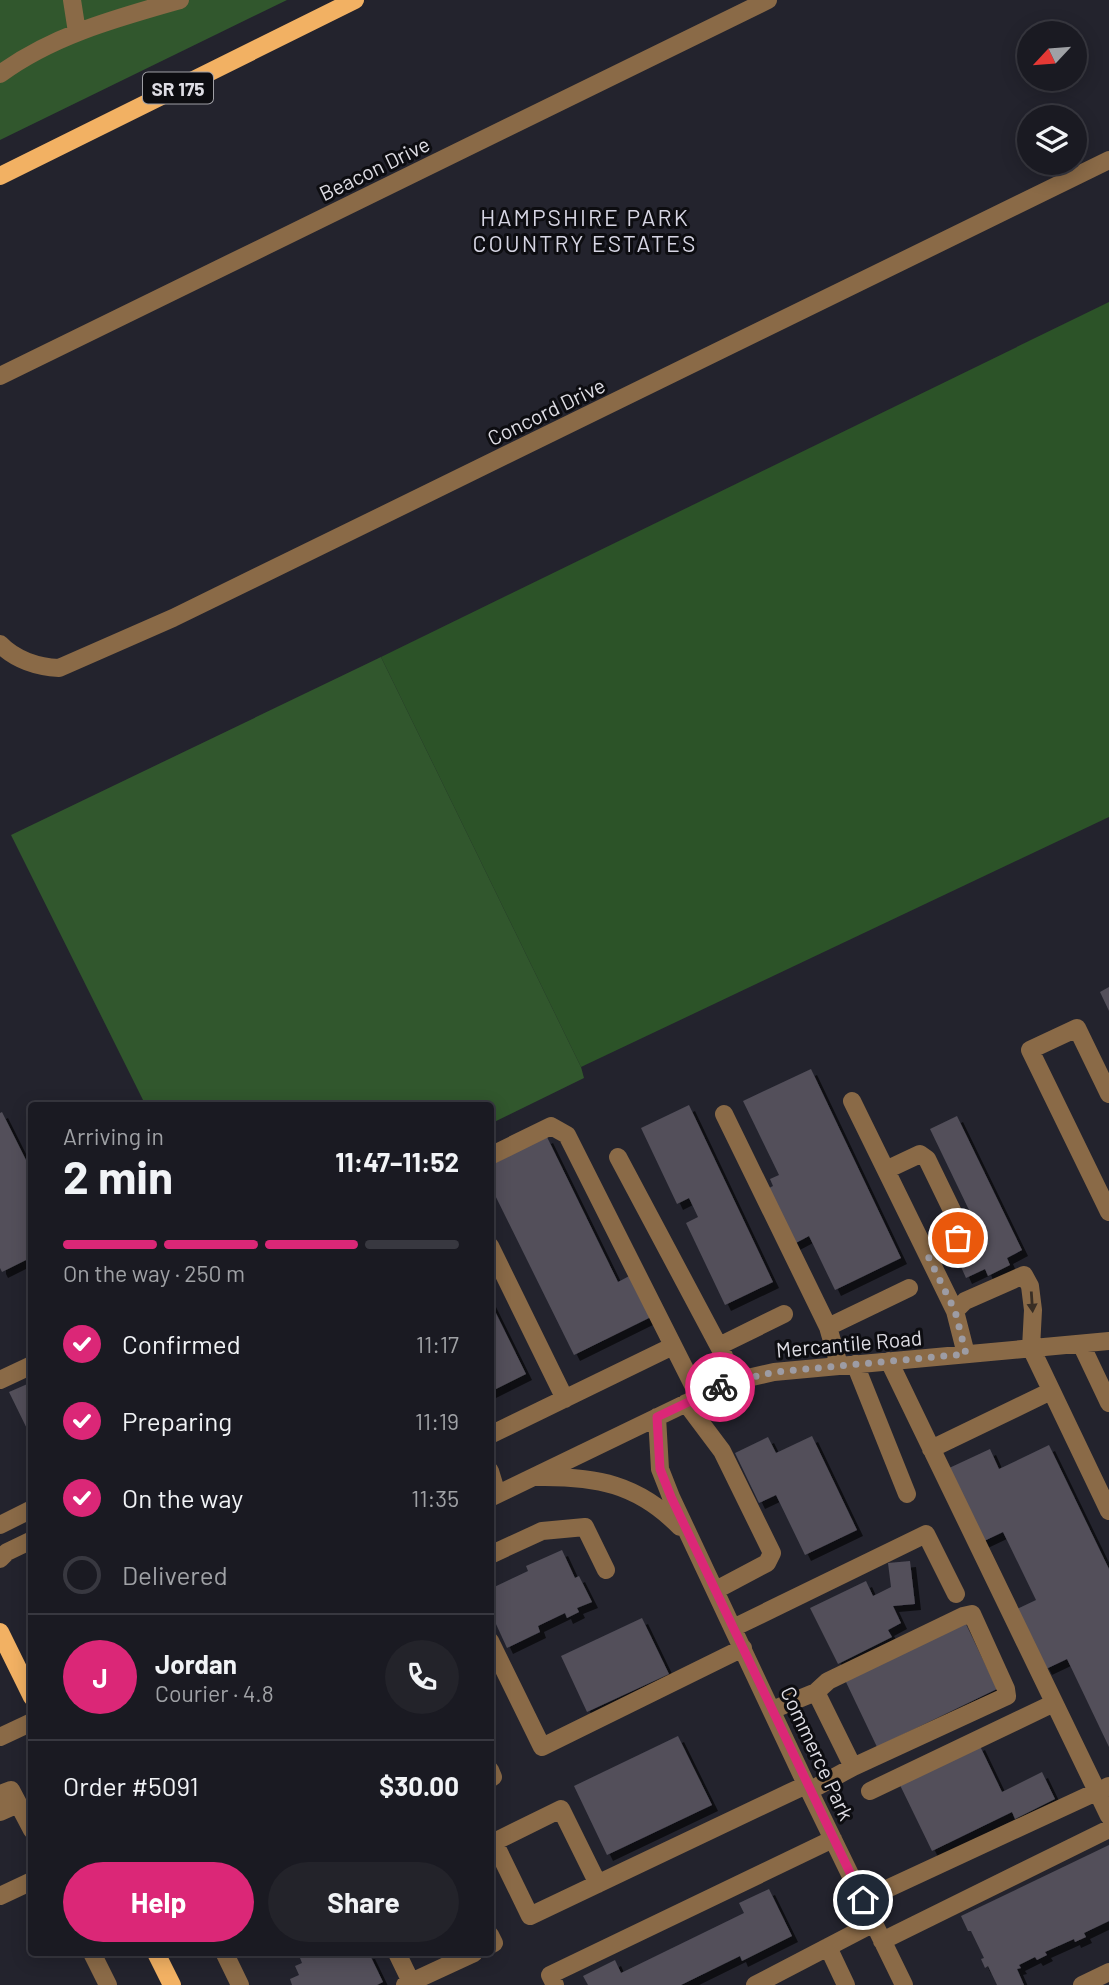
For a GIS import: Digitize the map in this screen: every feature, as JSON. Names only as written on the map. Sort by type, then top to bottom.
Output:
[{"type":"main road","name":"SR 175","points":[[0,176],[355,0]]},
{"type":"main road","points":[[0,1632],[28,1689]]},
{"type":"main road","points":[[160,1956],[172,1985]]},
{"type":"street","points":[[72,0],[77,32]]},
{"type":"street","points":[[0,74],[22,58],[77,32],[180,0]]},
{"type":"street","name":"Beacon Drive","points":[[0,376],[768,0]]},
{"type":"street","name":"Concord Drive","points":[[0,644],[8,653],[42,667],[59,668],[72,663],[173,618],[1109,160]]},
{"type":"street","points":[[1109,1094],[1077,1028],[1030,1050],[1109,1212]]},
{"type":"street","points":[[852,1101],[927,1254],[960,1306],[966,1354]]},
{"type":"street","points":[[724,1114],[907,1494]]},
{"type":"street","points":[[494,1155],[551,1126],[567,1135],[673,1346],[692,1400],[722,1451],[772,1553],[767,1563],[716,1590]]},
{"type":"street","points":[[886,1170],[920,1153],[927,1159],[962,1231],[958,1238],[927,1254]]},
{"type":"street","points":[[618,1157],[724,1356],[730,1382]]},
{"type":"street","points":[[494,1254],[565,1399]]},
{"type":"street","points":[[960,1306],[1024,1275],[1030,1286],[1033,1310],[1031,1349],[1109,1511]]},
{"type":"street","points":[[828,1327],[909,1289]]},
{"type":"street","points":[[719,1346],[784,1314]]},
{"type":"street","name":"Mercantile Road","points":[[532,1477],[730,1382],[775,1372],[1109,1341]]},
{"type":"street","points":[[1081,1344],[1109,1403]]},
{"type":"street","points":[[494,1433],[673,1346]]},
{"type":"street","points":[[889,1361],[1054,1703],[1103,1789],[1109,1816]]},
{"type":"street","points":[[0,1380],[28,1367]]},
{"type":"street","points":[[931,1449],[1051,1391]]},
{"type":"street","name":"Commerce Park","points":[[657,1417],[660,1469],[671,1497],[904,1985]]},
{"type":"street","name":"Commerce Park","points":[[494,1496],[532,1477],[591,1478],[617,1485],[640,1496],[666,1513],[692,1540]]},
{"type":"street","points":[[0,1525],[28,1511]]},
{"type":"street","points":[[494,1553],[542,1531],[585,1527],[606,1570]]},
{"type":"street","points":[[733,1628],[926,1534],[957,1594]]},
{"type":"street","points":[[0,1559],[7,1552],[28,1547]]},
{"type":"street","points":[[598,1884],[561,1809],[494,1842],[530,1916],[1007,1696],[972,1614],[828,1681],[816,1692],[772,1710]]},
{"type":"street","points":[[494,1650],[541,1747],[743,1648]]},
{"type":"street","points":[[816,1692],[853,1767]]},
{"type":"street","points":[[870,1791],[1054,1703]]},
{"type":"street","points":[[0,1737],[28,1724]]},
{"type":"street","points":[[863,1900],[1103,1789]]},
{"type":"street","points":[[0,1794],[11,1790],[28,1823]]},
{"type":"street","points":[[0,1812],[18,1804]]},
{"type":"street","points":[[883,1941],[1109,1829]]},
{"type":"street","points":[[555,1985],[550,1975],[833,1839]]},
{"type":"street","points":[[0,1896],[28,1883]]},
{"type":"street","points":[[755,1985],[874,1923]]},
{"type":"street","points":[[828,1948],[846,1985]]},
{"type":"street","points":[[94,1956],[108,1985]]},
{"type":"street","points":[[227,1956],[240,1985]]},
{"type":"street","points":[[398,1956],[408,1984],[468,1956]]},
{"type":"street","points":[[1082,1985],[1109,1972]]},
{"type":"green space","points":[[0,0],[287,0],[0,140]]},
{"type":"green space","points":[[1109,302],[1109,817],[581,1067],[381,657]]},
{"type":"green space","points":[[381,657],[584,1078],[494,1122],[494,1102],[144,1102],[11,835]]},
{"type":"building","points":[[1109,987],[1109,1011],[1100,992]]},
{"type":"building","points":[[811,1069],[901,1258],[835,1290],[809,1236],[792,1245],[765,1190],[773,1186],[770,1179],[779,1175],[743,1101]]},
{"type":"building","points":[[689,1105],[773,1282],[725,1305],[686,1223],[698,1217],[689,1198],[677,1204],[641,1128]]},
{"type":"building","points":[[2,1112],[28,1164],[28,1264],[26,1260],[2,1272],[0,1268]]},
{"type":"building","points":[[957,1116],[1022,1250],[1007,1258],[1010,1265],[988,1276],[985,1269],[966,1278],[954,1251],[982,1237],[930,1129]]},
{"type":"building","points":[[547,1137],[618,1282],[633,1274],[653,1316],[574,1355],[494,1193],[494,1163]]},
{"type":"building","points":[[494,1309],[526,1374],[494,1390]]},
{"type":"building","points":[[28,1384],[28,1431],[9,1392]]},
{"type":"building","points":[[812,1436],[857,1530],[805,1555],[776,1495],[759,1503],[735,1453],[768,1437],[776,1453]]},
{"type":"building","points":[[1049,1445],[1109,1569],[1109,1747],[1067,1659],[1046,1669],[1017,1609],[1036,1600],[1003,1532],[982,1542],[947,1469],[990,1449],[999,1469]]},
{"type":"building","points":[[562,1550],[575,1578],[579,1576],[592,1602],[577,1608],[579,1612],[567,1618],[565,1613],[538,1626],[540,1632],[507,1648],[494,1620],[494,1587],[528,1571],[526,1566]]},
{"type":"building","points":[[910,1561],[915,1604],[893,1606],[901,1623],[888,1630],[892,1637],[838,1664],[810,1608],[866,1581],[873,1596],[891,1587],[888,1563]]},
{"type":"building","points":[[642,1618],[669,1674],[587,1712],[561,1656]]},
{"type":"building","points":[[965,1622],[997,1689],[877,1747],[845,1680]]},
{"type":"building","points":[[678,1736],[712,1805],[607,1855],[574,1786]]},
{"type":"building","points":[[979,1744],[1002,1792],[1042,1772],[1055,1799],[1015,1819],[1012,1812],[932,1851],[899,1783]]},
{"type":"building","points":[[1109,1845],[1109,1921],[1084,1933],[1086,1937],[1075,1942],[1074,1939],[1045,1952],[1047,1955],[1037,1960],[1035,1957],[1019,1965],[1021,1968],[1017,1969],[1024,1985],[997,1985],[988,1966],[985,1968],[981,1959],[984,1958],[961,1916]]},
{"type":"building","points":[[769,1889],[792,1936],[742,1961],[740,1956],[681,1985],[588,1985],[583,1976],[615,1960],[621,1973],[744,1913],[739,1903]]},
{"type":"building","points":[[299,1956],[370,1956],[383,1982],[377,1985],[292,1985],[290,1979],[299,1975],[295,1966],[302,1963]]},
{"type":"way so far","points":[[720,1387],[730,1382],[775,1372],[966,1354],[955,1311],[927,1254],[958,1238]]},
{"type":"district","name":"HAMPSHIRE PARK COUNTRY ESTATES","points":[[585,230]]},
{"type":"route","points":[[720,1387],[657,1417],[660,1469],[806,1785],[863,1900]]}]
